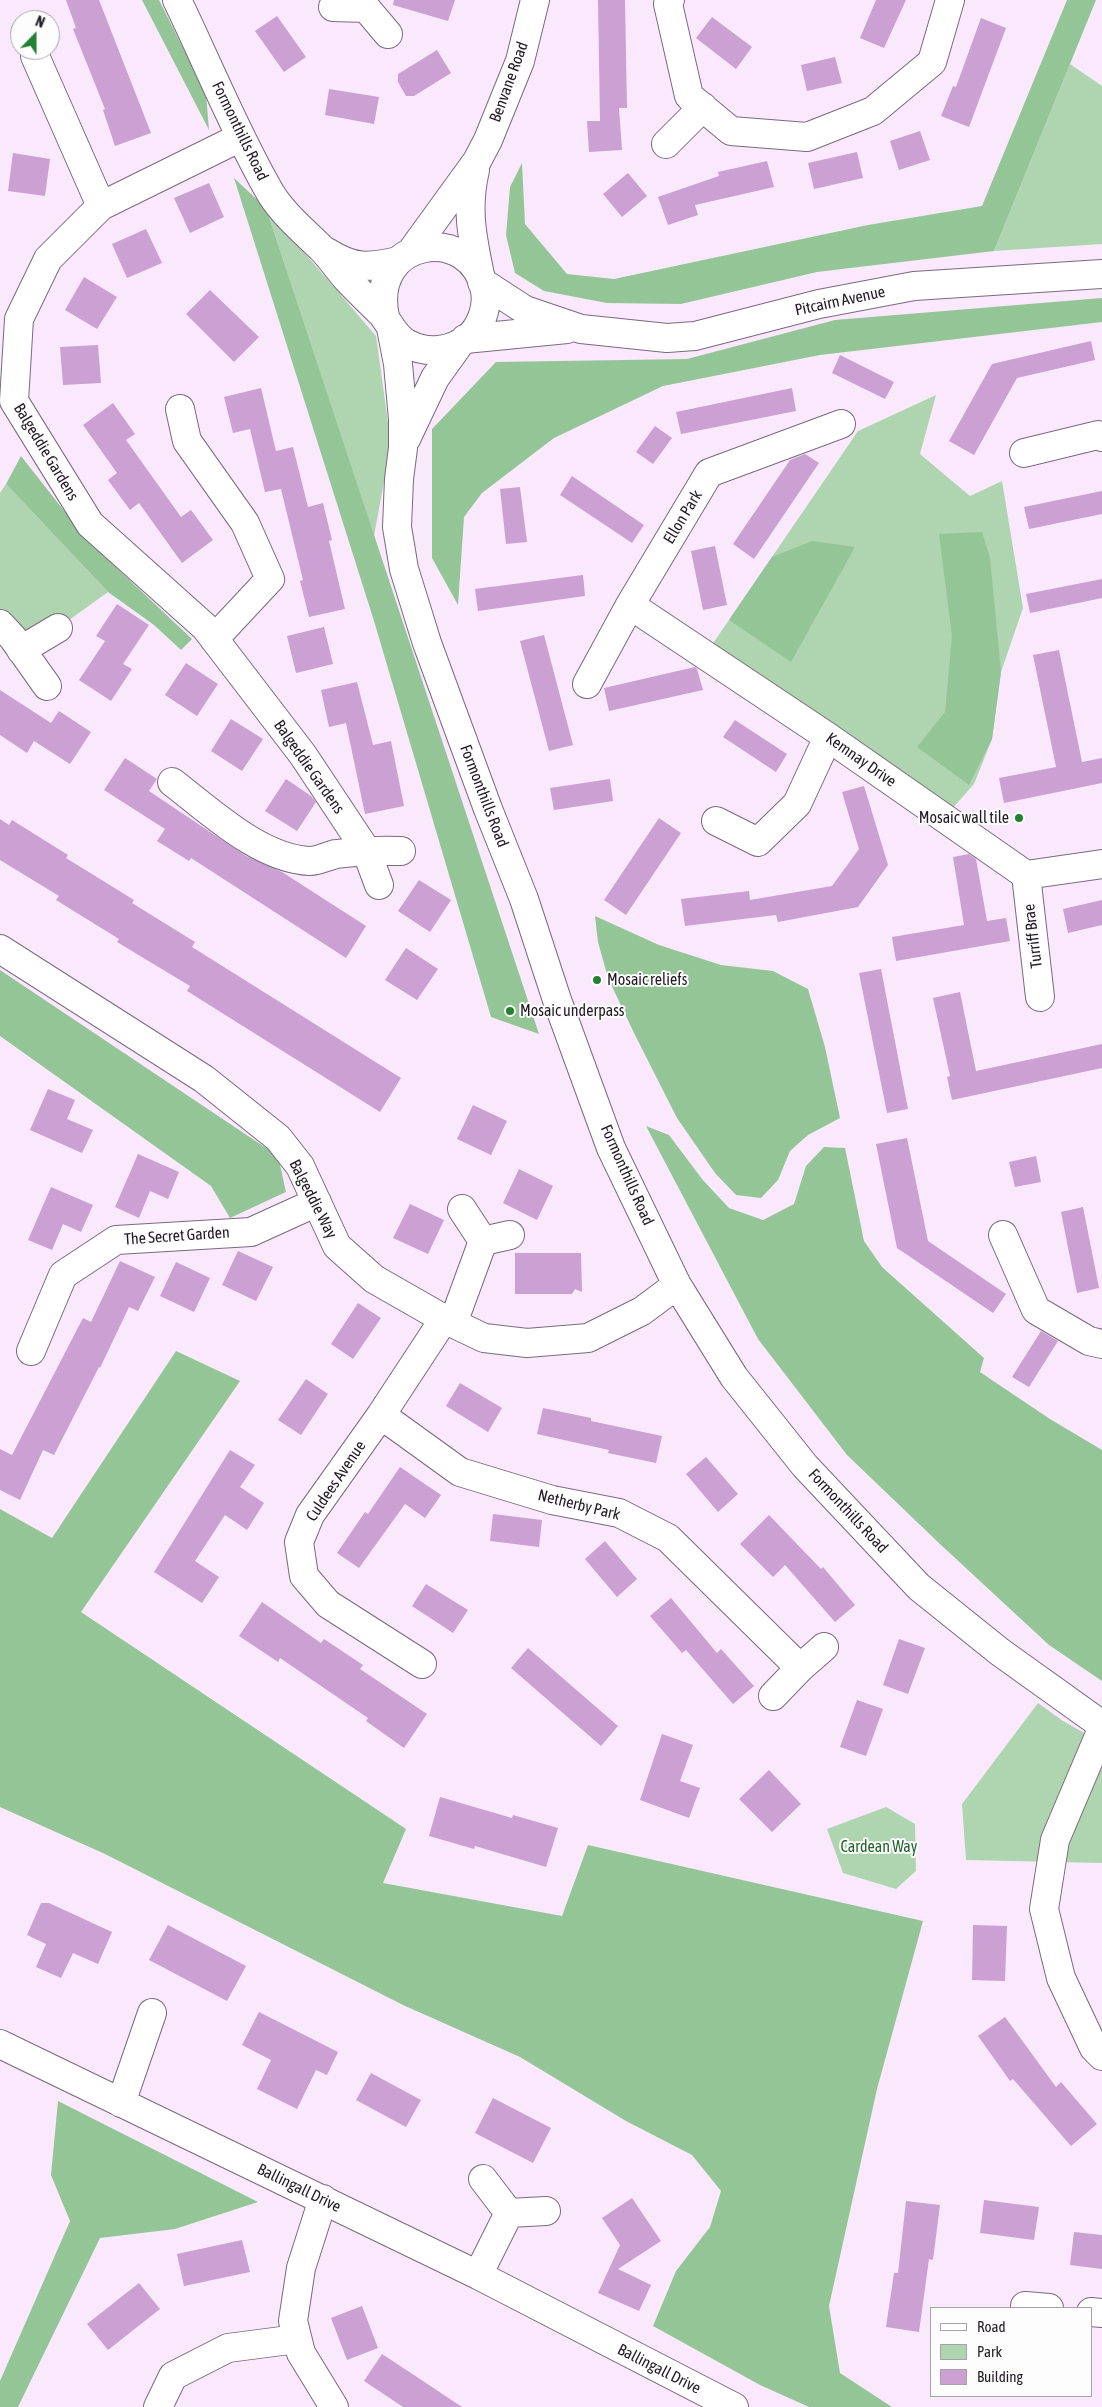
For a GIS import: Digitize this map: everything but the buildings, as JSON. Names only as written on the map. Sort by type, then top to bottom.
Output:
[{"type":"street","name":"Formonthills Road","points":[[177,0],[241,138],[268,190],[302,232],[322,249],[342,261],[355,266],[370,267],[405,257]]},
{"type":"street","name":"Benvane Road","points":[[481,278],[469,214],[470,189],[477,161],[520,60],[535,0]]},
{"type":"street","points":[[670,0],[668,4],[689,96],[731,131],[807,137],[874,111],[932,62],[950,0]]},
{"type":"street","points":[[333,7],[368,4],[388,34]]},
{"type":"street","points":[[37,60],[101,206]]},
{"type":"street","points":[[666,144],[702,107]]},
{"type":"street","name":"Balgeddie Gardens","points":[[241,138],[101,206],[48,259],[19,319],[14,401],[90,524],[205,627],[303,755],[366,850],[379,885]]},
{"type":"street","name":"Benvane Road","points":[[405,257],[477,161]]},
{"type":"street","points":[[437,247],[454,251],[469,260],[481,278],[485,291],[485,309],[479,325],[462,341],[438,351],[421,349],[406,343],[388,322],[381,301],[383,284],[391,268],[405,257],[420,248],[437,247]]},
{"type":"street","name":"Formonthills Road","points":[[322,249],[347,279],[388,322],[398,364],[403,448],[399,479],[397,527],[404,569],[427,643],[488,810],[524,899],[557,1000],[592,1090],[611,1148],[677,1285],[734,1377],[805,1466],[920,1587],[1000,1652],[1102,1725]]},
{"type":"street","name":"Pitcairn Avenue","points":[[462,341],[520,332],[581,329],[657,337],[695,336],[819,304],[914,286],[1102,274]]},
{"type":"street","name":"Pitcairn Avenue","points":[[481,278],[525,310],[581,329]]},
{"type":"street","name":"Formonthills Road","points":[[403,448],[435,378],[462,341]]},
{"type":"street","points":[[180,409],[187,441],[245,523],[270,579],[214,639]]},
{"type":"street","name":"Ellon Park","points":[[587,684],[630,605],[709,473],[842,424]]},
{"type":"street","points":[[1024,453],[1098,435],[1102,437]]},
{"type":"street","name":"Kemnay Drive","points":[[630,605],[828,737],[1026,875]]},
{"type":"street","points":[[0,624],[47,686]]},
{"type":"street","points":[[21,650],[58,628]]},
{"type":"street","points":[[716,821],[758,842],[797,804],[828,737]]},
{"type":"street","points":[[172,782],[227,826],[290,859],[312,861],[333,855],[366,850],[401,850]]},
{"type":"street","points":[[1026,875],[1102,864]]},
{"type":"street","name":"Turriff Brae","points":[[1026,875],[1040,997]]},
{"type":"street","name":"Balgeddie Way","points":[[0,949],[204,1079],[278,1138],[300,1166],[337,1246],[374,1278],[448,1321],[484,1338],[527,1343],[588,1338],[642,1311],[677,1285]]},
{"type":"street","name":"The Secret Garden","points":[[31,1351],[63,1275],[116,1240],[251,1232],[317,1202]]},
{"type":"street","points":[[462,1209],[483,1241],[510,1235]]},
{"type":"street","points":[[1003,1235],[1036,1310],[1089,1341],[1102,1344]]},
{"type":"street","name":"Culdees Avenue","points":[[422,1664],[328,1604],[304,1576],[299,1542],[310,1515],[448,1321],[483,1241]]},
{"type":"street","name":"Netherby Park","points":[[381,1415],[460,1472],[552,1500],[619,1513],[668,1538],[800,1668]]},
{"type":"street","points":[[773,1696],[824,1647]]},
{"type":"street","points":[[1102,1729],[1055,1840],[1044,1909],[1061,1978],[1094,2048],[1102,2056]]},
{"type":"street","points":[[120,2103],[152,2013]]},
{"type":"street","name":"Ballingall Drive","points":[[0,2044],[478,2275],[734,2407]]},
{"type":"street","points":[[483,2179],[509,2213]]},
{"type":"street","points":[[323,2199],[301,2268],[293,2321],[301,2353],[334,2407]]},
{"type":"street","points":[[509,2213],[546,2211]]},
{"type":"street","points":[[478,2275],[509,2213]]},
{"type":"street","points":[[158,2407],[173,2376],[228,2348],[297,2339]]},
{"type":"green space","points":[[142,0],[159,0],[206,94],[209,130]]},
{"type":"green space","points":[[1067,0],[1096,0],[994,251],[817,272],[681,304],[607,303],[544,291],[515,273],[506,235],[510,187],[522,163],[525,224],[567,274],[614,279],[868,225],[982,206]]},
{"type":"green space","points":[[1070,64],[1102,86],[1102,244],[994,251]]},
{"type":"green space","points":[[234,178],[266,208],[539,1034],[491,1017],[374,621]]},
{"type":"green space","points":[[266,208],[376,336],[391,444],[374,536]]},
{"type":"green space","points":[[1102,298],[1102,322],[820,355],[663,386],[554,438],[482,493],[464,517],[458,605],[432,558],[432,429],[496,362],[687,359],[835,320]]},
{"type":"green space","points":[[936,395],[920,454],[970,496],[1002,481],[1023,608],[1001,672],[992,739],[974,784],[944,818],[705,655],[858,431]]},
{"type":"green space","points":[[21,456],[87,540],[192,639],[181,650],[154,625],[108,592],[6,484]]},
{"type":"green space","points":[[6,484],[108,592],[58,628],[21,650],[0,624],[0,493]]},
{"type":"green space","points":[[982,532],[990,558],[1001,672],[992,739],[969,785],[917,747],[945,712],[952,636],[939,534]]},
{"type":"green space","points":[[812,541],[855,547],[791,662],[729,620],[772,557]]},
{"type":"green space","points":[[595,916],[659,945],[721,965],[773,971],[808,989],[825,1047],[840,1118],[808,1135],[790,1151],[778,1180],[761,1198],[736,1195],[715,1173],[677,1118],[608,978],[598,942]]},
{"type":"green space","points":[[0,970],[278,1156],[286,1192],[230,1218],[211,1186],[0,1036]]},
{"type":"green space","points":[[646,1126],[669,1135],[702,1179],[729,1208],[763,1220],[794,1204],[806,1166],[824,1147],[845,1148],[864,1241],[882,1267],[984,1358],[980,1372],[1050,1419],[1102,1450],[1102,1681],[1049,1645],[847,1455],[758,1339]]},
{"type":"green space","points":[[176,1351],[240,1381],[81,1612],[406,1829],[383,1883],[562,1916],[588,1845],[923,1921],[877,2089],[829,2306],[840,2373],[892,2407],[809,2407],[760,2385],[653,2326],[676,2271],[710,2227],[721,2191],[692,2155],[626,2121],[520,2057],[403,2005],[105,1854],[0,1807],[0,1509],[52,1538]]},
{"type":"green space","points":[[1038,1703],[1063,1721],[1102,1743],[1102,1863],[966,1860],[962,1804]]},
{"type":"green space","name":"Cardean Way","points":[[886,1807],[915,1824],[916,1871],[896,1889],[843,1873],[827,1829]]},
{"type":"green space","points":[[58,2101],[258,2202],[175,2229],[100,2238],[18,2407],[0,2407],[0,2381],[70,2221],[51,2175]]},
{"type":"place","name":"Mosaic wall tile","points":[[1019,818]]},
{"type":"place","name":"Mosaic reliefs","points":[[597,980]]},
{"type":"place","name":"Mosaic underpass","points":[[510,1011]]}]
